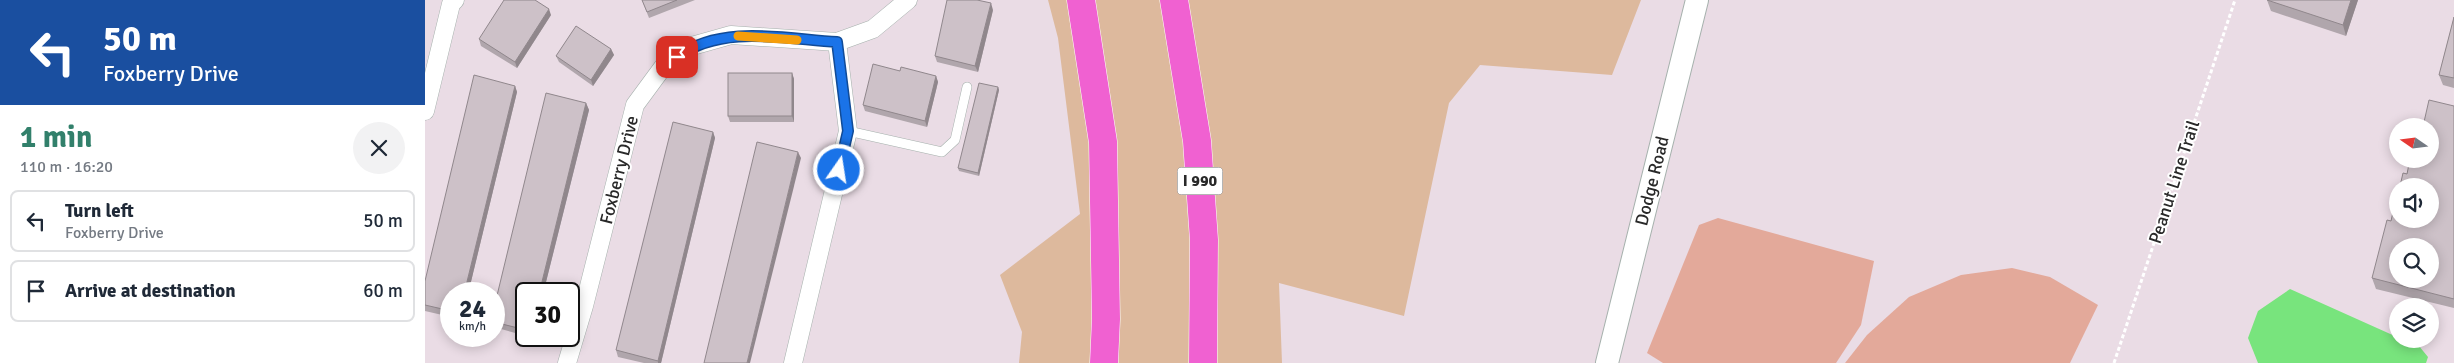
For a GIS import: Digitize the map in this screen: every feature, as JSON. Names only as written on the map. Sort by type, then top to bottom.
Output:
[{"type":"highway","points":[[1081,0],[1103,142],[1106,319],[1104,363]]},
{"type":"highway","name":"I 990","points":[[1175,0],[1197,141],[1204,240],[1203,363]]},
{"type":"street","points":[[425,111],[451,4],[455,0]]},
{"type":"street","name":"Foxberry Drive","points":[[567,363],[584,306],[635,106],[663,67],[692,46],[731,35],[837,42],[873,29],[908,0]]},
{"type":"street","name":"Dodge Road","points":[[1607,363],[1697,0]]},
{"type":"street","points":[[793,363],[848,131],[837,42]]},
{"type":"lane","points":[[848,131],[942,152],[955,140],[967,87]]},
{"type":"path","name":"Peanut Line Trail","points":[[2114,363],[2235,0]]},
{"type":"shaded area","points":[[1048,0],[1641,0],[1612,75],[1480,65],[1449,103],[1404,316],[1279,283],[1282,363],[1019,363],[1022,332],[1000,275],[1080,214],[1058,38]]},
{"type":"shaded area","points":[[1718,218],[1874,261],[1861,325],[1836,363],[1663,363],[1647,353],[1699,225]]},
{"type":"shaded area","points":[[2012,268],[2050,277],[2098,305],[2070,363],[1845,363],[1867,335],[1909,297],[1961,275]]},
{"type":"shaded area","points":[[2290,289],[2389,333],[2389,348],[2421,348],[2428,357],[2426,363],[2258,363],[2248,338],[2258,311]]},
{"type":"building","points":[[504,0],[535,0],[549,9],[515,62],[479,39]]},
{"type":"building","points":[[642,0],[677,0],[647,12]]},
{"type":"building","points":[[947,0],[977,0],[991,3],[975,66],[935,56]]},
{"type":"building","points":[[2267,0],[2351,0],[2343,25]]},
{"type":"building","points":[[2454,17],[2454,78],[2439,75]]},
{"type":"building","points":[[576,26],[611,49],[591,80],[556,56]]},
{"type":"building","points":[[873,64],[900,71],[901,67],[936,76],[925,121],[863,105]]},
{"type":"building","points":[[728,73],[792,73],[792,116],[728,116]]},
{"type":"building","points":[[474,75],[515,86],[467,282],[440,282],[440,308],[425,305],[425,281]]},
{"type":"building","points":[[979,83],[998,87],[978,173],[958,168]]},
{"type":"building","points":[[546,93],[586,103],[542,282],[515,282],[515,327],[505,325],[505,282],[500,282]]},
{"type":"building","points":[[2429,100],[2454,106],[2454,299],[2411,288],[2439,288],[2439,238],[2389,238],[2389,282],[2372,278],[2387,220],[2389,220],[2389,228],[2439,228],[2439,178],[2402,178],[2403,173],[2407,174],[2408,168],[2439,168],[2439,118],[2425,118]]},
{"type":"building","points":[[673,122],[713,132],[658,361],[616,350]]},
{"type":"building","points":[[757,142],[798,152],[747,363],[704,363]]},
{"type":"slow traffic","points":[[738,36],[797,40]]},
{"type":"route","points":[[677,57],[692,46],[731,35],[837,42],[848,131],[839,170]]}]
